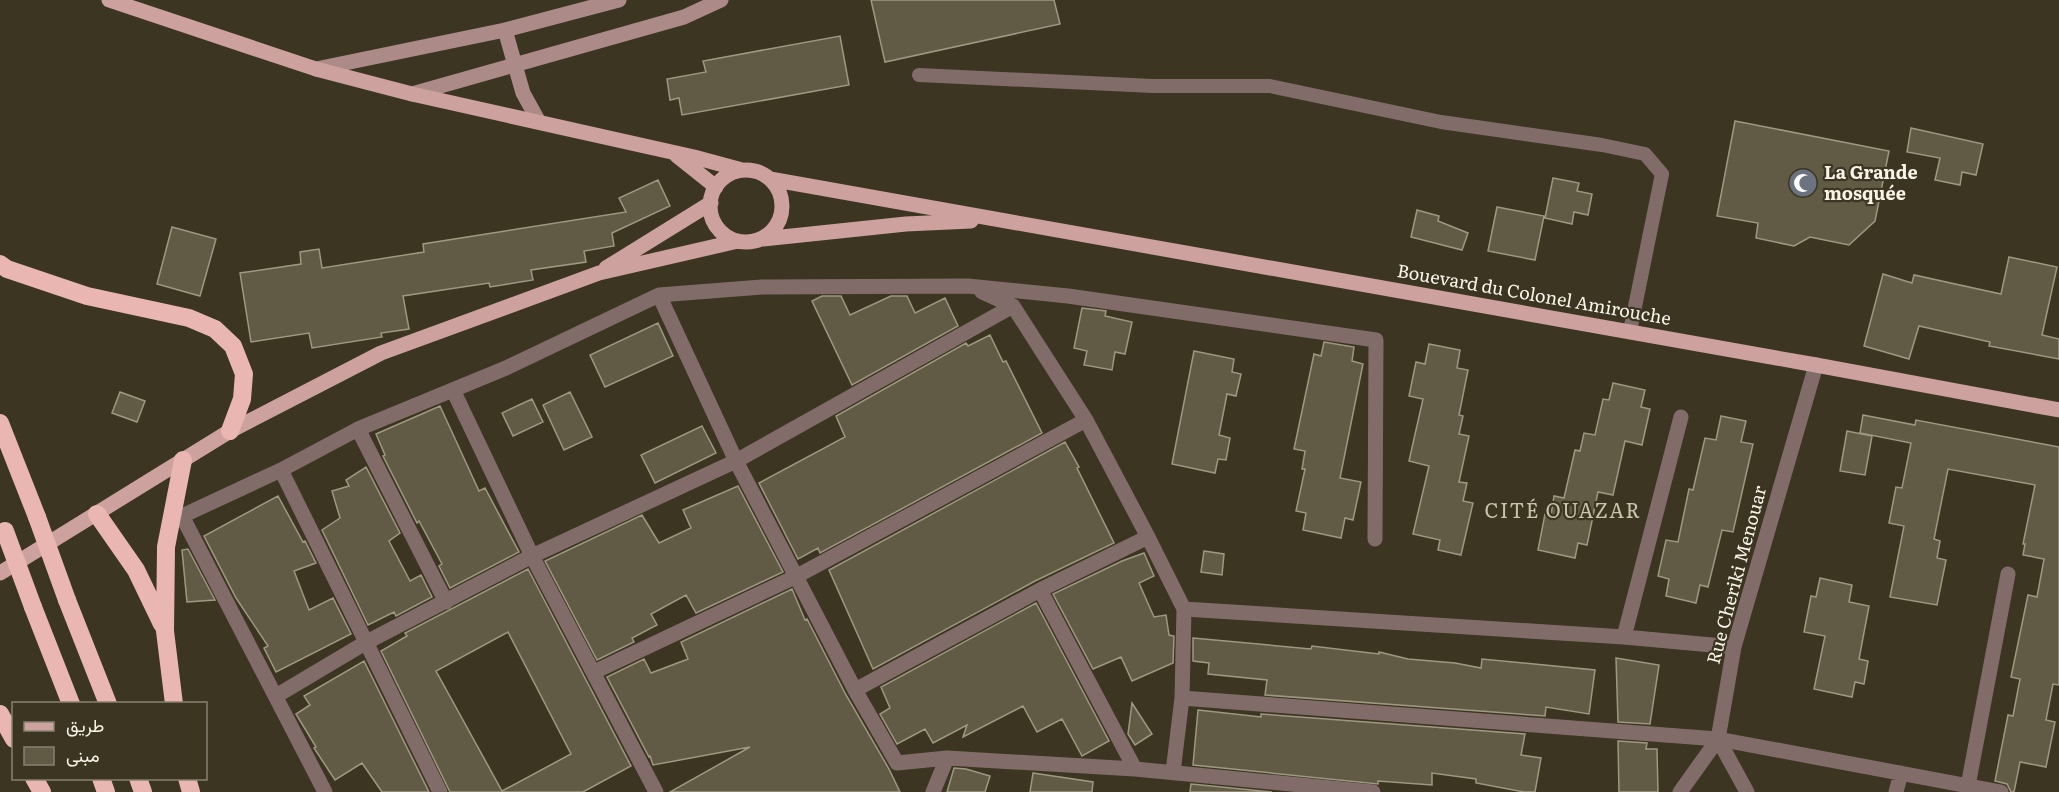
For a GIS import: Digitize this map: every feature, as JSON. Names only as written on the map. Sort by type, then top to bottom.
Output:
[{"type":"highway","points":[[0,264],[7,269],[87,296],[189,318],[215,330],[233,346],[244,374],[242,399],[230,430]]},
{"type":"highway","points":[[0,423],[107,702]]},
{"type":"highway","points":[[174,702],[165,631],[166,547],[183,460]]},
{"type":"highway","points":[[97,514],[136,570],[165,631]]},
{"type":"highway","points":[[2,526],[70,702]]},
{"type":"highway","points":[[0,714],[12,735]]},
{"type":"main road","points":[[109,0],[316,69],[412,94],[669,151],[742,171]]},
{"type":"main road","points":[[316,69],[505,30],[619,0]]},
{"type":"main road","points":[[412,94],[684,17],[721,0]]},
{"type":"main road","points":[[505,30],[523,93],[539,122]]},
{"type":"main road","points":[[669,151],[716,187]]},
{"type":"main road","points":[[742,171],[752,171],[770,179],[782,199],[779,222],[772,232],[763,239],[746,243],[728,238],[715,224],[711,215],[711,203],[716,187],[732,173],[742,171]]},
{"type":"main road","name":"Bouevard du Colonel Amirouche","points":[[770,179],[2059,410]]},
{"type":"main road","points":[[599,273],[711,203]]},
{"type":"main road","name":"Bouevard du Colonel Amirouche","points":[[763,239],[906,224],[1001,219]]},
{"type":"main road","points":[[0,573],[230,430],[381,353],[599,273],[738,241]]},
{"type":"street","points":[[968,286],[1013,306],[1086,420],[1184,609],[1182,698],[1173,772]]},
{"type":"street","points":[[325,792],[182,516],[281,470],[358,429],[506,368],[659,295],[762,287],[968,286],[1068,296],[1376,340],[1375,539]]},
{"type":"street","points":[[659,295],[736,461],[855,690],[897,763],[947,758],[1135,769],[1373,792]]},
{"type":"street","points":[[276,696],[365,643],[532,556],[736,461],[1013,306]]},
{"type":"street","name":"Rue Cheriki Menouar","points":[[1718,739],[1734,647],[1816,365]]},
{"type":"street","points":[[453,390],[532,556],[656,792]]},
{"type":"street","points":[[1624,637],[1681,417]]},
{"type":"street","points":[[594,672],[797,576],[1086,420]]},
{"type":"street","points":[[358,429],[446,602]]},
{"type":"street","points":[[281,470],[440,792]]},
{"type":"street","points":[[855,690],[1040,590],[1148,537]]},
{"type":"street","points":[[1968,786],[2008,574]]},
{"type":"street","points":[[1040,590],[1135,769]]},
{"type":"street","points":[[1184,609],[1624,637],[1734,647]]},
{"type":"street","points":[[1182,698],[1718,739],[2001,792]]},
{"type":"street","points":[[1680,792],[1718,739]]},
{"type":"street","points":[[1718,739],[1747,792]]},
{"type":"street","points":[[933,792],[947,758]]},
{"type":"street","points":[[1896,792],[1901,773]]},
{"type":"lane","points":[[919,75],[1153,86],[1270,86],[1441,122],[1602,145],[1645,154],[1662,174],[1630,332]]},
{"type":"building","points":[[871,0],[1054,0],[1060,24],[885,62]]},
{"type":"building","points":[[840,36],[849,85],[682,115],[679,98],[670,100],[667,79],[706,72],[703,61]]},
{"type":"building","name":"La Grande mosquée","points":[[1735,121],[1889,151],[1875,221],[1849,245],[1810,237],[1794,246],[1756,238],[1758,223],[1717,216]]},
{"type":"building","points":[[1911,128],[1983,144],[1976,175],[1962,172],[1960,185],[1935,180],[1940,158],[1907,152]]},
{"type":"building","points":[[1553,178],[1579,183],[1577,191],[1592,194],[1588,215],[1574,212],[1572,224],[1545,218]]},
{"type":"building","points":[[658,180],[670,206],[612,233],[614,246],[584,251],[586,262],[531,270],[533,280],[490,287],[489,283],[403,296],[409,329],[381,333],[382,337],[312,348],[309,333],[251,342],[240,273],[301,264],[300,252],[319,249],[322,268],[424,252],[423,244],[626,212],[619,198]]},
{"type":"building","points":[[1497,207],[1544,216],[1535,260],[1488,251]]},
{"type":"building","points":[[1417,210],[1439,216],[1438,221],[1468,233],[1462,250],[1411,237]]},
{"type":"building","points":[[172,227],[216,239],[200,296],[157,284]]},
{"type":"building","points":[[2009,257],[2057,267],[2042,335],[2059,339],[2059,359],[1989,346],[1990,342],[1919,326],[1909,359],[1864,346],[1883,274],[1912,283],[1914,275],[2001,294]]},
{"type":"building","points":[[822,296],[841,296],[850,315],[891,296],[907,296],[915,313],[945,298],[958,326],[852,385],[812,301]]},
{"type":"building","points":[[1082,308],[1106,311],[1105,316],[1132,322],[1125,354],[1115,352],[1112,370],[1084,365],[1087,351],[1074,348]]},
{"type":"building","points":[[658,323],[673,356],[605,387],[590,355]]},
{"type":"building","points":[[990,335],[1003,362],[1006,361],[1042,433],[820,553],[818,548],[798,559],[759,483],[845,437],[836,416],[966,343],[968,346]]},
{"type":"building","points":[[1324,342],[1354,347],[1352,361],[1363,364],[1340,478],[1361,482],[1353,520],[1345,518],[1341,538],[1303,530],[1306,513],[1296,511],[1305,469],[1302,469],[1305,451],[1294,449],[1314,354],[1321,356]]},
{"type":"building","points":[[1429,344],[1460,350],[1457,368],[1468,370],[1459,415],[1463,416],[1459,434],[1469,436],[1459,482],[1467,483],[1463,501],[1473,503],[1461,555],[1438,550],[1440,540],[1413,534],[1429,466],[1409,461],[1423,399],[1409,396],[1416,362],[1425,364]]},
{"type":"building","points":[[1194,351],[1234,359],[1232,372],[1241,374],[1236,396],[1227,394],[1219,435],[1230,438],[1226,460],[1218,459],[1215,473],[1172,464]]},
{"type":"building","points":[[1613,383],[1645,390],[1641,407],[1650,409],[1642,445],[1625,441],[1613,495],[1598,492],[1587,545],[1578,543],[1575,558],[1538,550],[1545,514],[1551,515],[1554,496],[1564,498],[1575,450],[1580,451],[1584,433],[1595,435],[1603,399],[1609,400]]},
{"type":"building","points":[[120,392],[145,401],[137,422],[112,413]]},
{"type":"building","points":[[570,392],[592,437],[564,450],[543,405]]},
{"type":"building","points":[[532,399],[543,422],[513,436],[502,413]]},
{"type":"building","points":[[440,406],[479,491],[485,488],[519,552],[450,588],[439,566],[442,564],[419,521],[417,523],[383,456],[385,455],[376,434]]},
{"type":"building","points":[[1863,415],[1915,425],[1916,420],[2059,447],[2059,685],[2053,684],[2046,720],[2055,722],[2046,767],[2020,762],[2014,792],[2011,792],[2007,784],[1995,781],[2008,715],[2013,716],[2020,679],[2011,677],[2028,595],[2037,597],[2044,559],[2023,555],[2025,544],[2023,544],[2035,485],[1948,469],[1934,539],[1940,541],[1937,558],[1946,560],[1937,605],[1890,597],[1904,526],[1889,523],[1896,487],[1902,488],[1911,443],[1860,433]]},
{"type":"building","points":[[1721,416],[1746,421],[1741,442],[1753,444],[1733,532],[1722,530],[1708,587],[1700,585],[1696,603],[1666,596],[1669,579],[1658,576],[1666,540],[1678,542],[1689,489],[1693,490],[1705,438],[1716,440]]},
{"type":"building","points":[[702,426],[716,453],[655,483],[641,455]]},
{"type":"building","points":[[1847,431],[1872,436],[1865,475],[1840,471]]},
{"type":"building","points":[[1065,442],[1114,543],[1035,581],[873,669],[829,570]]},
{"type":"building","points":[[366,467],[400,533],[389,541],[410,581],[421,575],[432,597],[396,616],[394,612],[368,625],[322,530],[340,518],[332,491],[349,486],[346,480]]},
{"type":"building","points":[[738,486],[783,572],[696,613],[686,595],[651,614],[657,625],[632,638],[634,642],[597,660],[545,561],[642,515],[659,543],[691,528],[683,510]]},
{"type":"building","points":[[278,496],[316,563],[294,571],[309,610],[333,598],[351,634],[276,672],[264,648],[268,646],[236,598],[204,536]]},
{"type":"building","points":[[188,549],[215,600],[187,602],[182,550]]},
{"type":"building","points":[[1204,551],[1224,554],[1222,575],[1201,572]]},
{"type":"building","points":[[1144,553],[1154,576],[1139,583],[1154,617],[1166,615],[1169,635],[1174,636],[1173,663],[1132,681],[1121,657],[1093,669],[1053,594]]},
{"type":"building","points":[[528,569],[631,766],[583,792],[450,792],[381,651],[407,636],[405,633]],"holes":[[[508,632],[571,754],[502,791],[436,671]]]},
{"type":"building","points":[[1820,578],[1852,585],[1849,602],[1869,606],[1859,659],[1868,661],[1864,684],[1855,682],[1852,697],[1814,689],[1825,636],[1804,632],[1811,596],[1816,597]]},
{"type":"building","points":[[792,589],[805,620],[807,619],[900,792],[670,792],[750,747],[653,765],[607,677],[644,659],[651,673],[688,659],[681,642]]},
{"type":"building","points":[[1036,603],[1109,741],[1082,756],[1062,719],[1037,732],[1023,706],[963,737],[967,725],[933,743],[925,729],[897,744],[880,714],[890,708],[881,687]]},
{"type":"building","points":[[1193,638],[1311,649],[1312,646],[1379,654],[1379,652],[1408,659],[1481,668],[1482,659],[1595,670],[1589,714],[1546,707],[1545,716],[1265,695],[1267,680],[1208,674],[1209,663],[1193,661]]},
{"type":"building","points":[[1616,658],[1659,665],[1650,724],[1618,722]]},
{"type":"building","points":[[364,661],[429,792],[382,792],[362,763],[335,780],[314,748],[316,747],[296,714],[310,705],[304,696]]},
{"type":"building","points":[[1132,703],[1152,734],[1135,745],[1128,734]]},
{"type":"building","points":[[1198,710],[1261,717],[1261,714],[1525,734],[1521,755],[1541,758],[1535,792],[1476,783],[1476,779],[1432,773],[1432,785],[1378,781],[1378,784],[1193,765]]},
{"type":"building","points":[[1618,741],[1647,743],[1646,749],[1657,749],[1658,792],[1619,792]]},
{"type":"building","points":[[954,768],[990,776],[985,792],[947,792]]},
{"type":"building","points":[[1033,773],[1093,782],[1092,792],[1030,792]]},
{"type":"building","points":[[1191,784],[1272,792],[1190,792]]},
{"type":"place","name":"La Grande mosquée","points":[[1803,183]]},
{"type":"district","name":"CITÉ OUAZAR","points":[[1563,511]]}]
